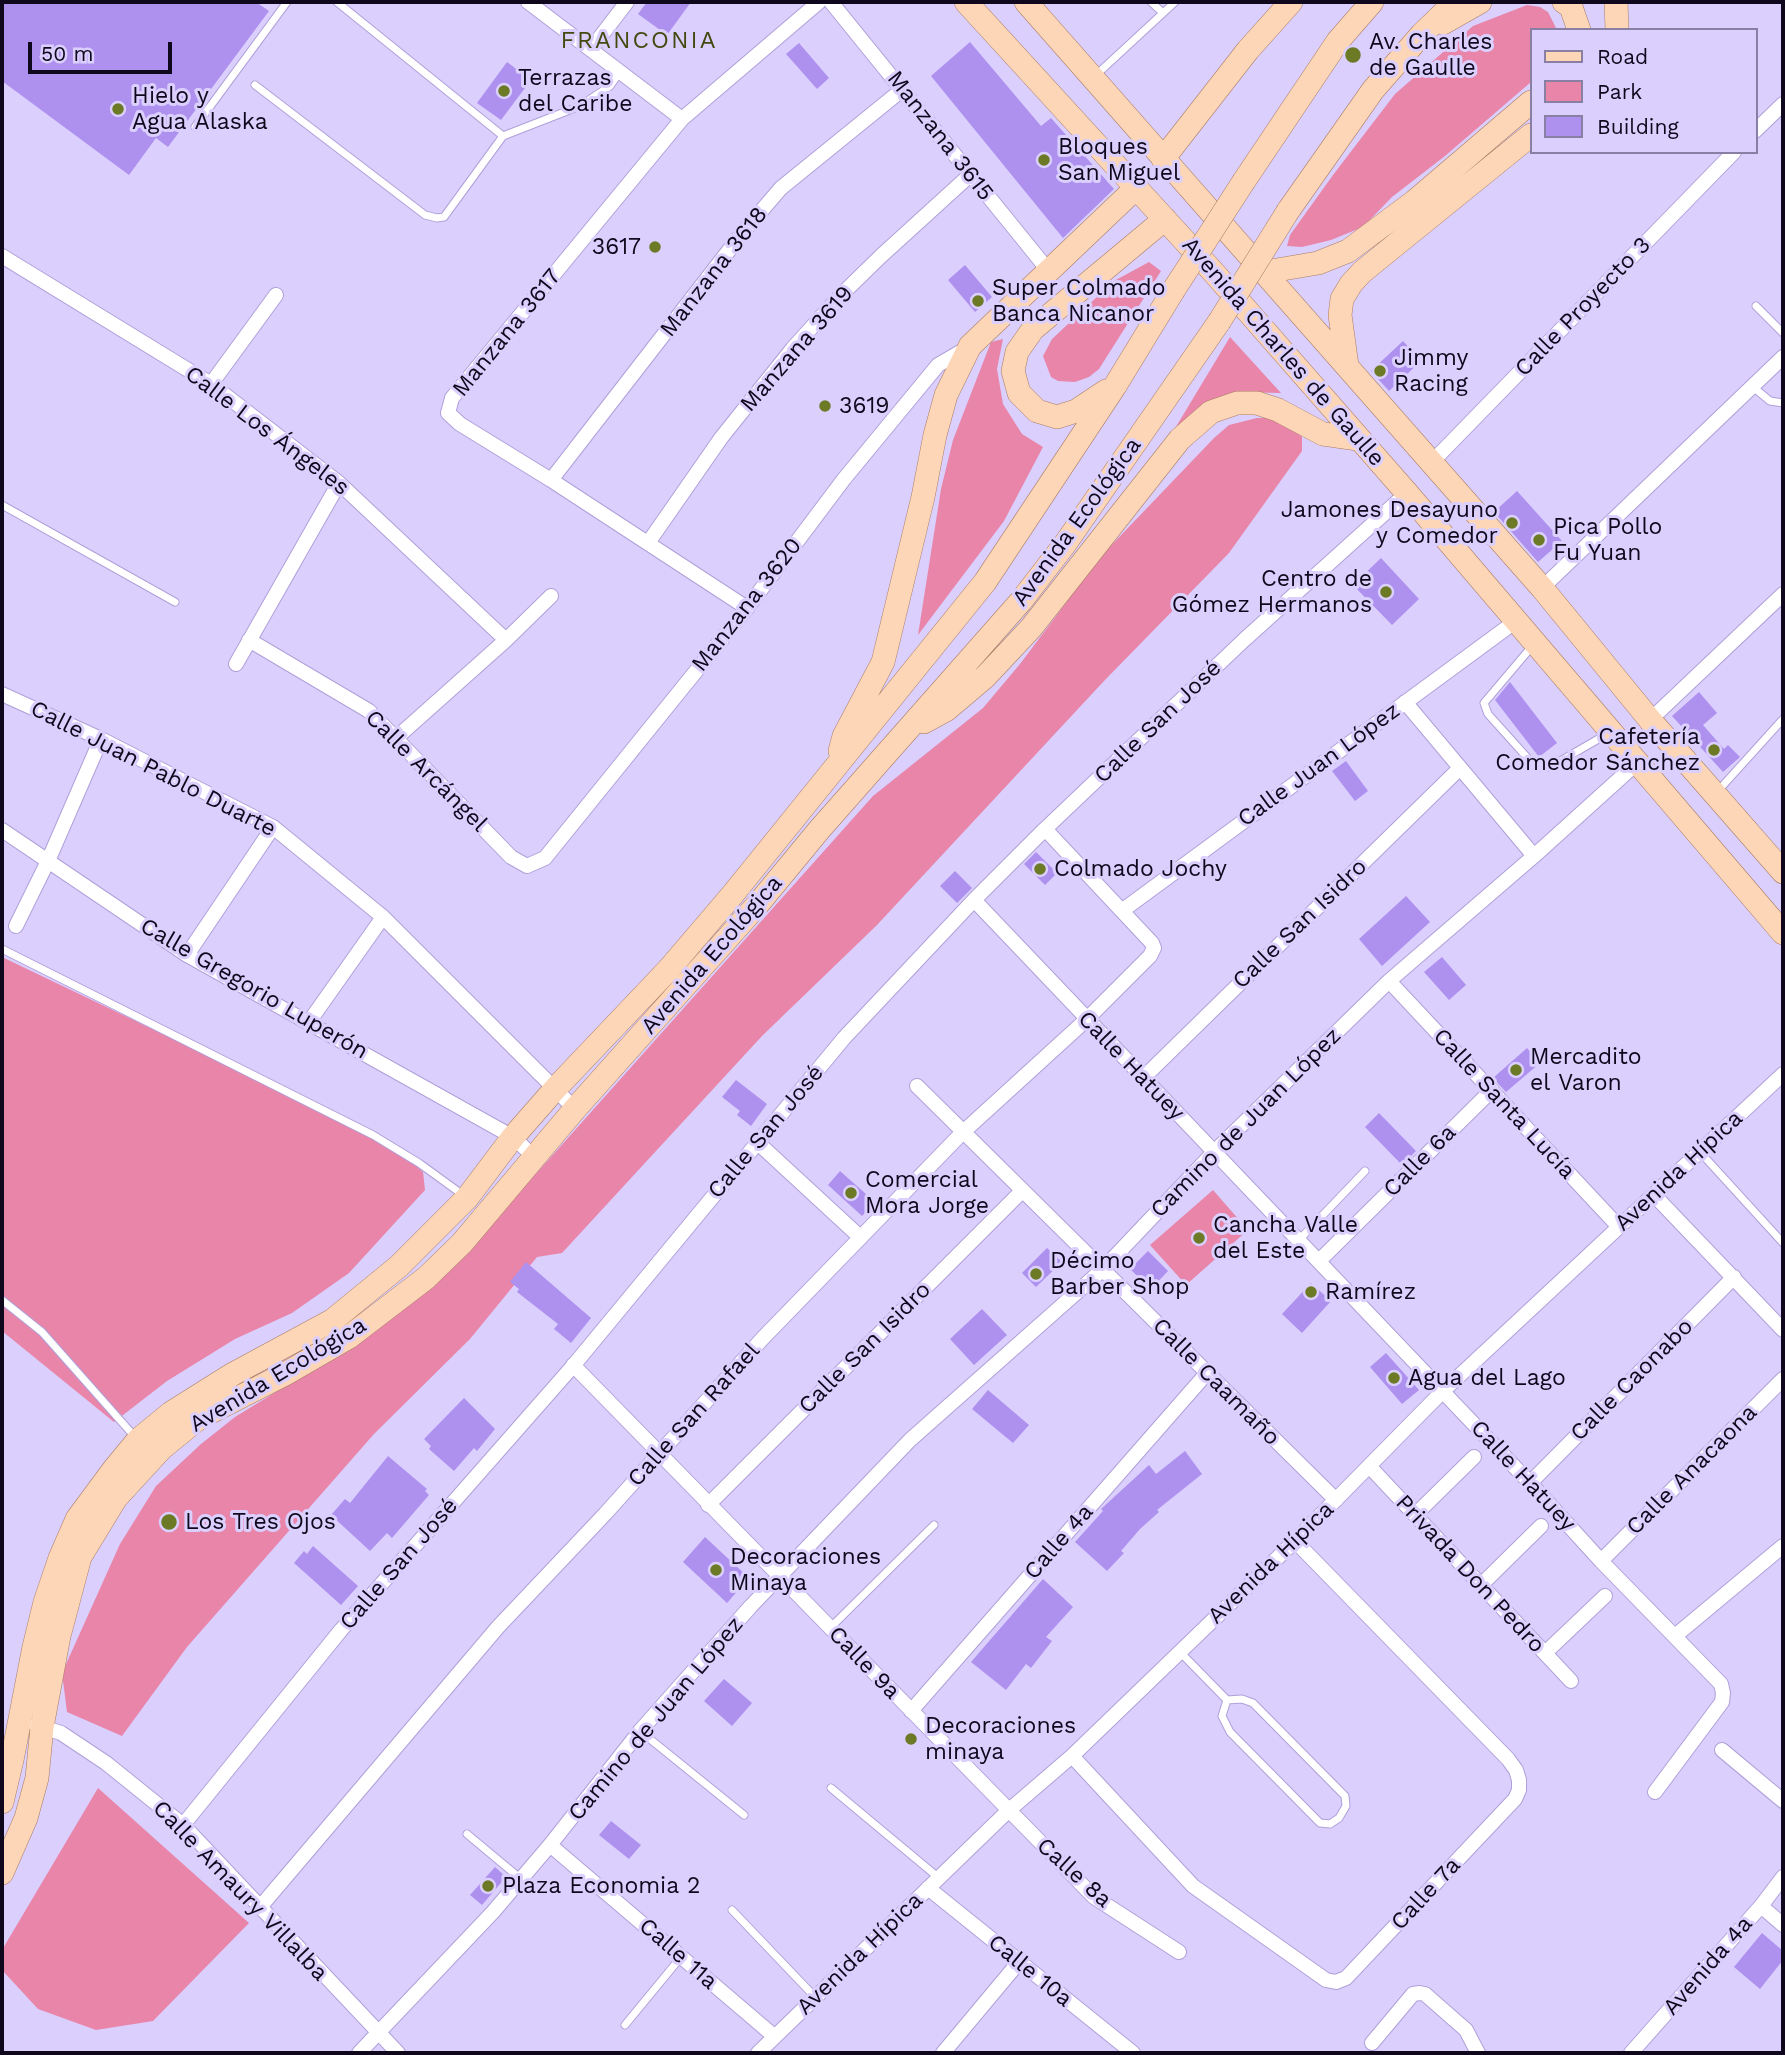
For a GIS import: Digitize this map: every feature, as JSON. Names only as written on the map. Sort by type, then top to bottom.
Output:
[{"type":"main road","name":"Avenida Charles de Gaulle","points":[[967,2],[1137,187],[1408,493],[1783,933]]},
{"type":"main road","name":"Avenida Charles de Gaulle","points":[[1026,2],[1542,588],[1714,796],[1783,872]]},
{"type":"main road","points":[[1163,159],[1248,50],[1291,2]]},
{"type":"main road","name":"Avenida Ecológica","points":[[2,1802],[34,1647],[60,1558],[77,1519],[114,1469],[138,1440],[171,1413],[333,1320],[400,1266],[466,1203],[513,1138],[555,1089],[668,969],[834,771],[985,582],[1115,386],[1244,181],[1338,41],[1372,2]]},
{"type":"main road","name":"Avenida Ecológica","points":[[2,1873],[26,1818],[37,1778],[42,1727],[60,1636],[80,1557],[116,1498],[162,1448],[199,1419],[349,1337],[426,1278],[463,1237],[758,904],[819,830],[1021,601],[1065,544],[1219,322],[1288,211],[1373,90],[1422,34],[1455,2]]},
{"type":"main road","points":[[1422,34],[1480,2]]},
{"type":"main road","points":[[1564,2],[1571,7],[1578,28]]},
{"type":"main road","points":[[1616,2],[1617,28]]},
{"type":"main road","points":[[1265,272],[1318,263],[1348,251],[1405,209],[1530,103]]},
{"type":"main road","points":[[1346,366],[1340,315],[1342,299],[1351,284],[1362,272],[1530,136]]},
{"type":"main road","points":[[834,771],[844,736],[883,662],[946,394],[970,346],[1137,187]]},
{"type":"main road","points":[[1115,386],[1076,411],[1057,417],[1037,411],[1019,393],[1013,371],[1017,352],[1033,328],[1165,219]]},
{"type":"main road","points":[[906,732],[946,710],[985,677],[1031,628],[1180,439],[1211,412],[1237,403],[1257,403],[1278,410],[1323,435],[1358,439]]},
{"type":"street","points":[[528,2],[682,119]]},
{"type":"street","points":[[591,49],[627,2]]},
{"type":"street","name":"Manzana 3617","points":[[747,608],[460,424],[448,413],[452,398],[682,119],[819,2]]},
{"type":"street","name":"Manzana 3615","points":[[831,2],[1048,270]]},
{"type":"street","name":"Manzana 3618","points":[[551,480],[744,231],[781,188],[903,89]]},
{"type":"street","points":[[1757,129],[1783,104]]},
{"type":"street","name":"Calle Proyecto 3","points":[[1431,463],[1732,154]]},
{"type":"street","name":"Manzana 3619","points":[[648,543],[721,438],[793,348],[872,264],[970,175]]},
{"type":"street","name":"Calle Los Ángeles","points":[[2,256],[211,384],[339,483],[506,640]]},
{"type":"street","points":[[211,384],[275,295]]},
{"type":"street","name":"Manzana 3620","points":[[527,866],[545,859],[747,608],[844,479],[938,365],[970,346]]},
{"type":"street","points":[[1542,588],[1783,357]]},
{"type":"street","points":[[236,664],[339,483]]},
{"type":"street","name":"Calle San José","points":[[183,1825],[341,1630],[573,1365],[844,1038],[1045,829],[1254,631],[1408,493]]},
{"type":"street","points":[[1650,720],[1783,594]]},
{"type":"street","points":[[395,739],[551,596]]},
{"type":"street","name":"Calle Juan López","points":[[1122,910],[1516,621]]},
{"type":"street","name":"Calle Arcángel","points":[[249,640],[369,711],[511,857],[527,866]]},
{"type":"street","name":"Calle Juan Pablo Duarte","points":[[2,694],[101,739],[273,827],[383,917],[575,1109]]},
{"type":"street","points":[[1405,702],[1534,856]]},
{"type":"street","points":[[16,926],[48,861],[101,739]]},
{"type":"street","name":"Camino de Juan López","points":[[359,2053],[521,1879],[640,1731],[779,1577],[910,1440],[1102,1270],[1214,1152],[1389,981],[1637,764]]},
{"type":"street","name":"Calle San Isidro","points":[[1142,1079],[1459,769]]},
{"type":"street","points":[[187,955],[273,827]]},
{"type":"street","points":[[1045,829],[1122,910]]},
{"type":"street","name":"Calle Gregorio Luperón","points":[[2,830],[187,955],[513,1138],[534,1157]]},
{"type":"street","name":"Calle Hatuey","points":[[974,900],[1721,1684],[1722,1702],[1655,1792]]},
{"type":"street","name":"Calle San Rafael","points":[[261,1906],[498,1627],[762,1339],[962,1133],[1086,1020],[1150,956],[1154,948],[1152,943],[1122,910]]},
{"type":"street","points":[[309,1022],[383,917]]},
{"type":"street","name":"Calle Santa Lucía","points":[[1389,981],[1619,1227]]},
{"type":"street","name":"Avenida Hípica","points":[[758,2053],[1008,1811],[1072,1756],[1295,1541],[1443,1391],[1783,1074]]},
{"type":"street","name":"Calle Caamaño","points":[[917,1086],[1336,1500]]},
{"type":"street","name":"Calle 6a","points":[[1319,1261],[1492,1090]]},
{"type":"street","points":[[757,1142],[860,1237]]},
{"type":"street","name":"Calle San Isidro","points":[[708,1505],[1022,1191]]},
{"type":"street","points":[[1654,1195],[1783,1330]]},
{"type":"street","name":"Calle Caonabo","points":[[1531,1483],[1734,1277]]},
{"type":"street","name":"Calle 9a","points":[[573,1365],[1008,1811]]},
{"type":"street","name":"Calle 4a","points":[[911,1711],[1207,1373]]},
{"type":"street","name":"Calle Anacaona","points":[[1601,1561],[1783,1379]]},
{"type":"street","points":[[1415,1516],[1474,1457]]},
{"type":"street","name":"Privada Don Pedro","points":[[1370,1467],[1571,1681]]},
{"type":"street","points":[[1481,1585],[1541,1526]]},
{"type":"street","name":"Calle 7a","points":[[1072,1756],[1193,1886],[1326,1980],[1336,1982],[1346,1978],[1515,1799],[1519,1780],[1508,1759],[1295,1541]]},
{"type":"street","points":[[1675,1636],[1783,1546]]},
{"type":"street","points":[[1545,1653],[1605,1596]]},
{"type":"street","name":"Calle Amaury Villalba","points":[[20,1721],[61,1733],[106,1763],[183,1825],[379,2033]]},
{"type":"street","points":[[1723,1750],[1783,1801]]},
{"type":"street","name":"Calle 8a","points":[[1008,1811],[1094,1897],[1179,1951]]},
{"type":"street","name":"Calle 11a","points":[[550,1845],[774,2036]]},
{"type":"street","name":"Avenida 4a","points":[[1631,2053],[1761,1906],[1783,1877]]},
{"type":"street","name":"Calle 10a","points":[[934,1883],[1019,1962],[1133,2053]]},
{"type":"street","points":[[1761,1906],[1783,1925]]},
{"type":"street","points":[[943,2053],[1019,1962]]},
{"type":"street","points":[[1372,2043],[1413,1994],[1420,1993],[1425,1994],[1466,2031],[1478,2053]]},
{"type":"street","points":[[379,2033],[398,2053]]},
{"type":"lane","points":[[195,127],[287,2]]},
{"type":"lane","points":[[337,2],[503,136]]},
{"type":"lane","points":[[1151,2],[1163,13]]},
{"type":"lane","points":[[1094,77],[1175,2]]},
{"type":"lane","points":[[255,85],[431,217],[444,217],[503,136],[580,106],[610,86],[620,72]]},
{"type":"lane","points":[[1756,306],[1783,333]]},
{"type":"lane","points":[[1753,387],[1770,401],[1783,403]]},
{"type":"lane","points":[[2,505],[175,602]]},
{"type":"lane","points":[[1535,643],[1484,703],[1488,714],[1533,764],[1539,767],[1550,767],[1611,732]]},
{"type":"lane","points":[[1714,796],[1783,719]]},
{"type":"lane","points":[[2,949],[373,1135],[419,1163],[466,1203]]},
{"type":"lane","points":[[1700,1152],[1783,1243]]},
{"type":"lane","points":[[1299,1240],[1364,1171]]},
{"type":"lane","points":[[2,1300],[43,1332],[138,1440]]},
{"type":"lane","points":[[830,1629],[934,1525]]},
{"type":"lane","points":[[1180,1651],[1227,1700]]},
{"type":"lane","points":[[1242,1699],[1253,1703],[1345,1796],[1346,1806],[1339,1818],[1330,1824],[1320,1823],[1230,1732],[1223,1716],[1227,1700],[1242,1699]]},
{"type":"lane","points":[[640,1731],[744,1815]]},
{"type":"lane","points":[[831,1788],[934,1883]]},
{"type":"lane","points":[[467,1834],[521,1879]]},
{"type":"lane","points":[[732,1910],[815,1997]]},
{"type":"lane","points":[[625,2025],[681,1957]]},
{"type":"green space","points":[[1527,5],[1540,7],[1548,12],[1556,28],[1530,28],[1530,83],[1445,156],[1392,197],[1363,227],[1331,240],[1302,247],[1287,246],[1290,235],[1395,94],[1473,26]]},
{"type":"green space","points":[[1149,262],[1161,271],[1099,369],[1089,377],[1075,382],[1058,381],[1051,377],[1043,356],[1052,339],[1114,281]]},
{"type":"green space","points":[[1230,337],[1281,393],[1237,392],[1222,397],[1153,465]]},
{"type":"green space","points":[[1003,339],[997,369],[1003,404],[1022,434],[1043,447],[1004,521],[918,635],[941,489],[953,440],[991,342]]},
{"type":"green space","points":[[1257,418],[1270,418],[1293,427],[1302,437],[1302,451],[1229,553],[1104,681],[877,925],[762,1036],[562,1253],[537,1257],[470,1339],[374,1434],[187,1647],[122,1736],[67,1712],[62,1673],[120,1544],[156,1486],[235,1417],[315,1368],[451,1269],[873,796],[983,708],[1020,664],[1102,555],[1214,438],[1229,425]]},
{"type":"green space","points":[[2,957],[357,1127],[399,1151],[423,1172],[425,1190],[349,1273],[292,1313],[235,1339],[167,1381],[114,1422],[2,1331]]},
{"type":"green space","name":"Cancha Valle del Este","points":[[1213,1190],[1248,1230],[1186,1285],[1150,1245]]},
{"type":"green space","points":[[98,1788],[249,1923],[153,2021],[96,2030],[38,2009],[2,1970],[2,1950]]},
{"type":"building","name":"Hielo y Agua Alaska","points":[[2,2],[256,2],[269,11],[168,147],[156,138],[129,175],[2,81]]},
{"type":"building","points":[[647,2],[691,2],[667,35],[638,14]]},
{"type":"building","name":"Bloques San Miguel","points":[[970,42],[1041,126],[1051,118],[1114,189],[1063,238],[931,76]]},
{"type":"building","points":[[799,43],[829,78],[817,89],[786,54]]},
{"type":"building","name":"Terrazas del Caribe","points":[[507,62],[531,80],[501,120],[477,103]]},
{"type":"building","points":[[965,265],[992,297],[975,312],[948,280]]},
{"type":"building","points":[[1403,341],[1421,361],[1389,391],[1371,371]]},
{"type":"building","points":[[1517,491],[1562,541],[1538,562],[1494,512]]},
{"type":"building","name":"Centro de Gómez Hermanos","points":[[1381,558],[1419,599],[1392,625],[1353,585]]},
{"type":"building","points":[[1510,682],[1557,743],[1539,757],[1495,700]]},
{"type":"building","points":[[1699,692],[1717,713],[1703,725],[1724,749],[1728,745],[1740,757],[1723,772],[1672,716]]},
{"type":"building","points":[[1346,761],[1368,791],[1355,801],[1332,771]]},
{"type":"building","name":"Colmado Jochy","points":[[1036,852],[1057,873],[1045,885],[1024,864]]},
{"type":"building","points":[[955,871],[972,888],[957,903],[940,886]]},
{"type":"building","points":[[1406,896],[1430,922],[1382,966],[1359,939]]},
{"type":"building","points":[[1442,957],[1466,985],[1449,1000],[1424,972]]},
{"type":"building","name":"Mercadito el Varon","points":[[1527,1048],[1540,1063],[1506,1092],[1493,1078]]},
{"type":"building","points":[[736,1080],[767,1104],[751,1126],[737,1115],[740,1111],[722,1097]]},
{"type":"building","points":[[1379,1113],[1416,1151],[1402,1165],[1365,1127]]},
{"type":"building","name":"Comercial Mora Jorge","points":[[840,1171],[875,1202],[862,1216],[828,1185]]},
{"type":"building","name":"Décimo Barber Shop","points":[[1047,1248],[1062,1262],[1036,1287],[1022,1273]]},
{"type":"building","points":[[1148,1251],[1168,1271],[1151,1289],[1130,1269]]},
{"type":"building","points":[[526,1262],[591,1318],[571,1343],[554,1329],[558,1324],[517,1292],[519,1289],[510,1282]]},
{"type":"building","points":[[1311,1283],[1331,1301],[1302,1333],[1282,1314]]},
{"type":"building","points":[[982,1309],[1007,1335],[974,1365],[950,1339]]},
{"type":"building","name":"Agua del Lago","points":[[1386,1353],[1419,1390],[1402,1404],[1370,1367]]},
{"type":"building","points":[[988,1390],[1029,1425],[1013,1443],[972,1409]]},
{"type":"building","points":[[464,1398],[495,1429],[477,1451],[474,1448],[454,1471],[429,1449],[431,1446],[424,1439]]},
{"type":"building","points":[[1185,1451],[1202,1474],[1157,1510],[1159,1512],[1140,1529],[1121,1551],[1124,1553],[1107,1571],[1075,1542],[1103,1511],[1101,1509],[1149,1465],[1156,1474]]},
{"type":"building","points":[[388,1456],[427,1489],[425,1491],[429,1495],[392,1538],[387,1533],[370,1551],[331,1515],[345,1499],[350,1503]]},
{"type":"building","name":"Decoraciones Minaya","points":[[705,1537],[749,1578],[727,1603],[683,1562]]},
{"type":"building","points":[[313,1546],[358,1586],[341,1605],[294,1563],[304,1551],[307,1554]]},
{"type":"building","points":[[1043,1579],[1073,1607],[1046,1637],[1052,1641],[1031,1668],[1026,1664],[1006,1690],[971,1662]]},
{"type":"building","points":[[724,1679],[752,1703],[732,1726],[704,1701]]},
{"type":"building","points":[[611,1821],[641,1845],[629,1859],[599,1835]]},
{"type":"building","name":"Plaza Economia 2","points":[[495,1867],[506,1877],[482,1905],[470,1895]]},
{"type":"building","points":[[1762,1933],[1783,1951],[1783,1960],[1760,1989],[1734,1967]]},
{"type":"place","name":"Av. Charles de Gaulle","points":[[1353,55]]},
{"type":"place","name":"Terrazas del Caribe","points":[[504,91]]},
{"type":"place","name":"Hielo y Agua Alaska","points":[[118,109]]},
{"type":"place","name":"Bloques San Miguel","points":[[1044,160]]},
{"type":"place","name":"3617","points":[[655,247]]},
{"type":"place","name":"Super Colmado Banca Nicanor","points":[[978,301]]},
{"type":"place","name":"Jimmy Racing","points":[[1380,371]]},
{"type":"place","name":"3619","points":[[825,406]]},
{"type":"place","name":"Jamones Desayuno y Comedor","points":[[1512,523]]},
{"type":"place","name":"Pica Pollo Fu Yuan","points":[[1539,540]]},
{"type":"place","name":"Centro de Gómez Hermanos","points":[[1386,592]]},
{"type":"place","name":"Cafetería Comedor Sánchez","points":[[1714,750]]},
{"type":"place","name":"Colmado Jochy","points":[[1040,869]]},
{"type":"place","name":"Mercadito el Varon","points":[[1516,1070]]},
{"type":"place","name":"Comercial Mora Jorge","points":[[851,1193]]},
{"type":"place","name":"Cancha Valle del Este","points":[[1199,1238]]},
{"type":"place","name":"Décimo Barber Shop","points":[[1036,1274]]},
{"type":"place","name":"Ramírez","points":[[1311,1292]]},
{"type":"place","name":"Agua del Lago","points":[[1394,1378]]},
{"type":"place","name":"Los Tres Ojos","points":[[169,1522]]},
{"type":"place","name":"Decoraciones Minaya","points":[[716,1570]]},
{"type":"place","name":"Decoraciones minaya","points":[[911,1739]]},
{"type":"place","name":"Plaza Economia 2","points":[[488,1886]]},
{"type":"district","name":"FRANCONIA","points":[[639,41]]}]
